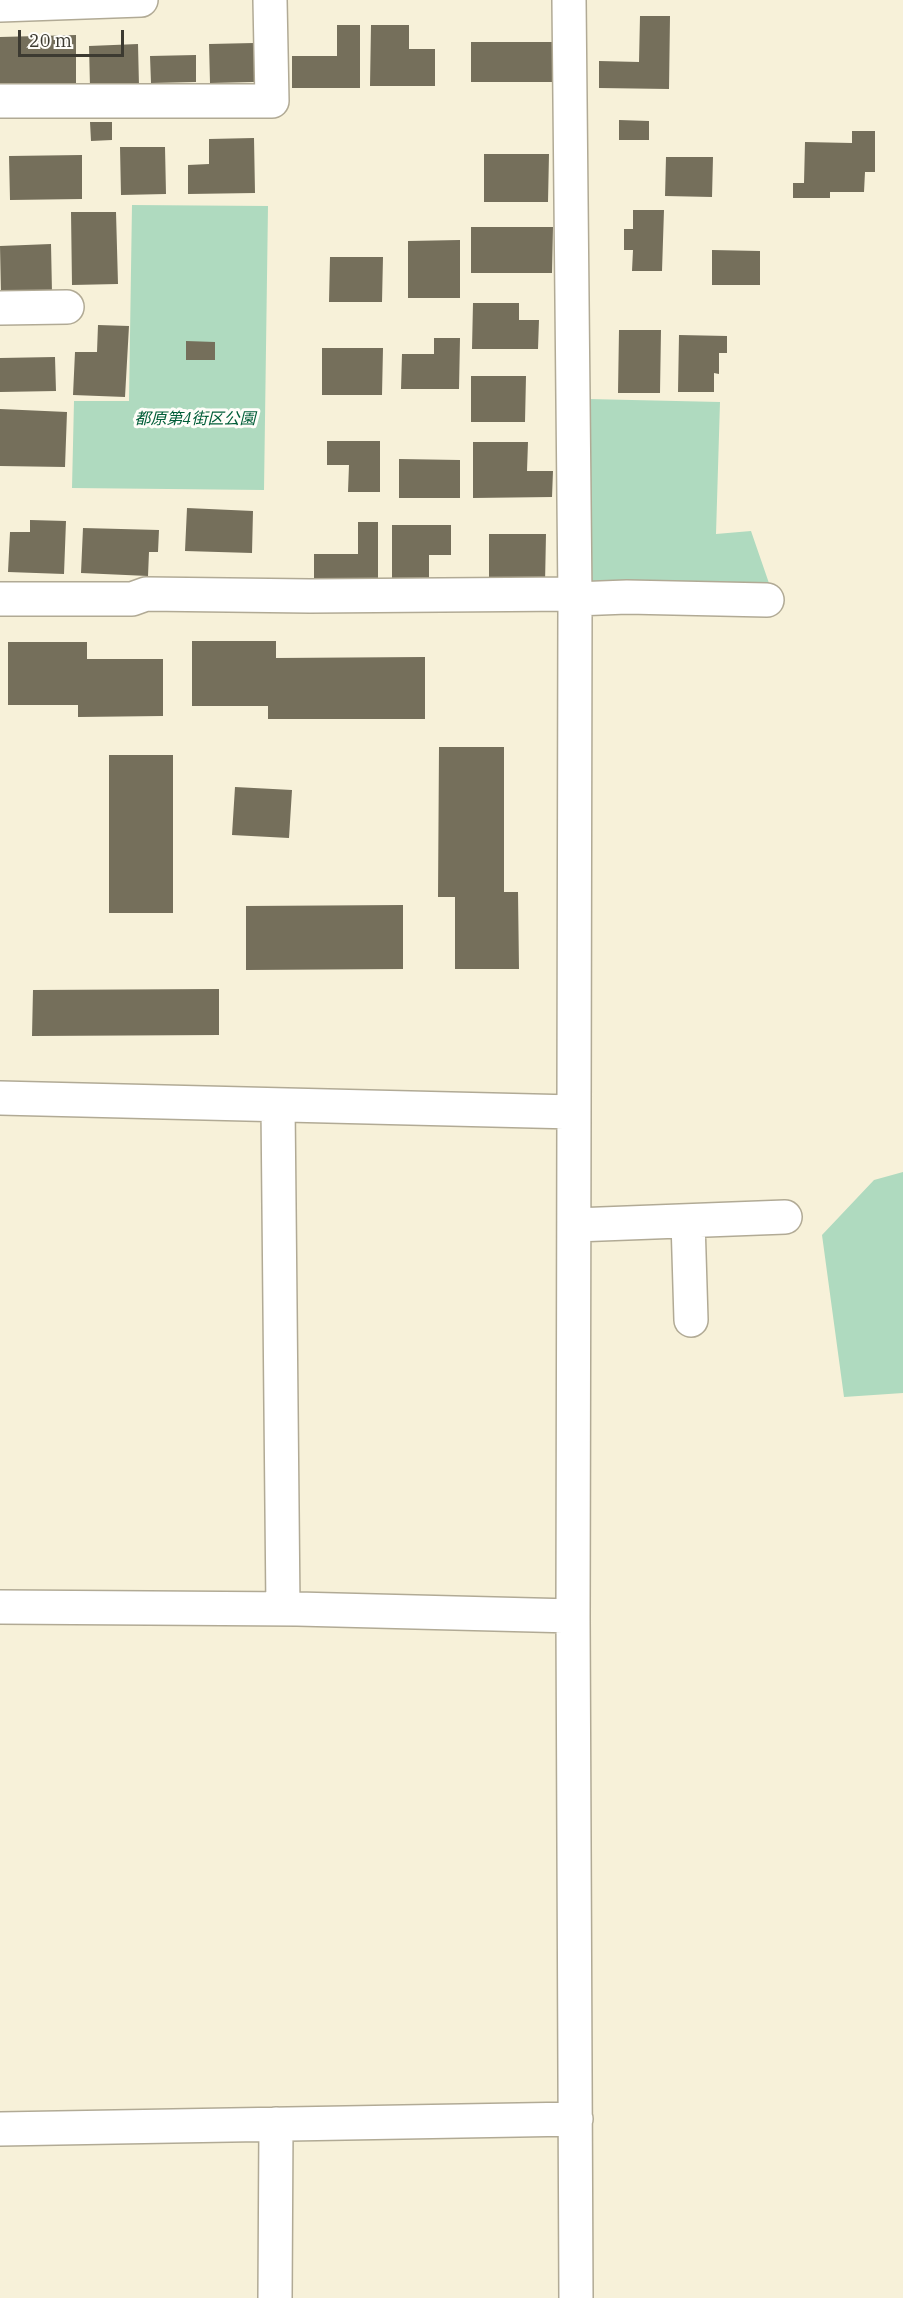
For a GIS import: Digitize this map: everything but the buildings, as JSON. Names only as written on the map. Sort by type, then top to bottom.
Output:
[{"type":"street","points":[[0,5],[141,0]]},
{"type":"street","points":[[0,101],[272,101],[270,0]]},
{"type":"street","points":[[569,0],[574,596],[573,1616],[576,2298]]},
{"type":"street","points":[[0,308],[67,307]]},
{"type":"street","points":[[0,599],[132,599],[146,594],[574,596],[767,600]]},
{"type":"street","points":[[0,1098],[574,1112]]},
{"type":"street","points":[[278,1105],[283,1609]]},
{"type":"street","points":[[574,1225],[785,1216]]},
{"type":"street","points":[[688,1221],[691,1320]]},
{"type":"street","points":[[0,1606],[283,1609],[573,1616]]},
{"type":"street","points":[[0,2128],[576,2119]]},
{"type":"street","points":[[275,2298],[276,2124]]},
{"type":"green space","name":"都原第4街区公園","points":[[132,205],[268,206],[264,490],[72,488],[74,401],[129,401]]},
{"type":"green space","points":[[588,399],[720,402],[716,534],[751,531],[771,589],[582,584]]},
{"type":"green space","points":[[903,1172],[903,1393],[844,1397],[822,1235],[874,1180]]}]
